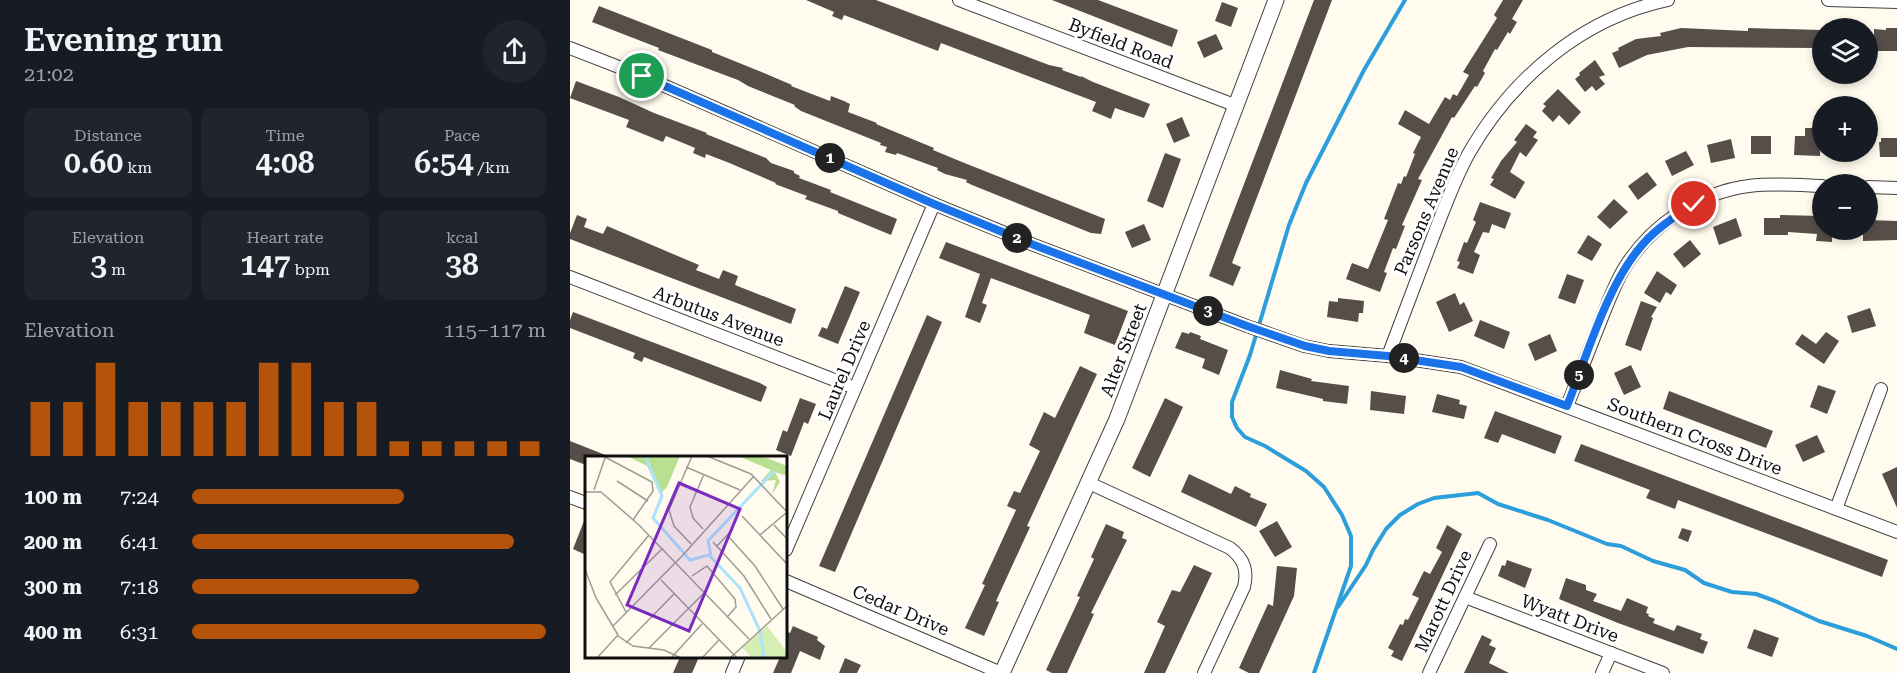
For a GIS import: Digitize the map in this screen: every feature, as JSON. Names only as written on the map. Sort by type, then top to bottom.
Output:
[{"type":"street","name":"Byfield Road","points":[[959,0],[1237,106]]},
{"type":"street","name":"Alter Street","points":[[1002,673],[1121,409],[1276,0]]},
{"type":"street","name":"Parsons Avenue","points":[[1388,356],[1452,186],[1468,154],[1494,115],[1530,74],[1581,34],[1610,17],[1644,5],[1668,0]]},
{"type":"street","points":[[1828,0],[1897,2]]},
{"type":"street","name":"Southern Cross Drive","points":[[570,48],[682,93],[934,204],[1034,245],[1247,326],[1305,346],[1329,351],[1388,356],[1461,367],[1897,532]]},
{"type":"street","points":[[1567,406],[1612,290],[1643,243],[1667,221],[1694,204],[1720,193],[1748,186],[1812,186]]},
{"type":"street","points":[[1878,187],[1897,188]]},
{"type":"street","name":"Laurel Drive","points":[[788,545],[934,204]]},
{"type":"street","name":"Arbutus Avenue","points":[[570,277],[855,388]]},
{"type":"street","points":[[1836,509],[1881,389]]},
{"type":"street","points":[[1089,483],[1230,548],[1240,556],[1247,576],[1244,587],[1204,673]]},
{"type":"street","points":[[570,497],[585,503]]},
{"type":"street","name":"Marott Drive","points":[[1429,673],[1490,544]]},
{"type":"street","name":"Cedar Drive","points":[[788,582],[1002,673]]},
{"type":"street","name":"Wyatt Drive","points":[[1465,597],[1664,673]]},
{"type":"street","points":[[1602,673],[1611,653]]},
{"type":"street","points":[[732,673],[739,658]]},
{"type":"building","points":[[806,0],[876,0],[1049,65],[1063,68],[1062,70],[1150,104],[1144,118],[1115,108],[1111,119],[1092,111],[1096,102],[941,43],[938,51],[844,15],[842,20],[832,16],[834,12]]},
{"type":"building","points":[[1052,0],[1098,0],[1178,30],[1172,47]]},
{"type":"building","points":[[1314,0],[1332,0],[1232,263],[1241,267],[1233,286],[1209,276]]},
{"type":"building","points":[[1503,0],[1523,0],[1512,19],[1517,22],[1497,50],[1495,49],[1477,87],[1475,86],[1454,118],[1452,117],[1418,179],[1422,180],[1402,225],[1405,226],[1396,249],[1393,248],[1384,272],[1387,273],[1380,292],[1346,279],[1352,263],[1368,269],[1388,220],[1384,219],[1398,183],[1401,184],[1404,176],[1406,177],[1415,154],[1413,153],[1421,137],[1398,124],[1405,110],[1429,124],[1445,97],[1450,100],[1453,94],[1457,96],[1469,75],[1463,72],[1497,18],[1494,15]]},
{"type":"building","points":[[1222,2],[1238,8],[1231,27],[1215,21]]},
{"type":"building","points":[[599,6],[712,50],[712,52],[791,86],[830,101],[831,96],[844,101],[850,104],[848,112],[934,148],[933,150],[1105,219],[1101,234],[1091,233],[972,185],[966,182],[967,180],[937,170],[938,168],[897,153],[896,155],[885,152],[887,147],[880,145],[881,143],[801,111],[795,105],[738,80],[592,22]]},
{"type":"building","points":[[1681,28],[1748,31],[1748,28],[1812,30],[1812,48],[1688,47],[1647,55],[1619,68],[1612,53],[1636,39],[1661,36],[1660,33]]},
{"type":"building","points":[[1886,28],[1897,28],[1897,51],[1878,51],[1878,29],[1886,30]]},
{"type":"building","points":[[1216,34],[1223,49],[1204,58],[1197,42]]},
{"type":"building","points":[[1595,60],[1605,75],[1599,77],[1605,84],[1596,91],[1592,86],[1585,92],[1575,79]]},
{"type":"building","points":[[576,81],[766,158],[771,163],[794,171],[800,176],[799,178],[897,219],[891,235],[805,199],[807,196],[727,162],[706,154],[705,158],[693,153],[695,148],[666,136],[663,142],[626,127],[629,120],[570,98]]},
{"type":"building","points":[[1558,89],[1581,112],[1569,125],[1559,115],[1553,122],[1542,111],[1546,106],[1543,104]]},
{"type":"building","points":[[1182,117],[1190,136],[1174,143],[1166,124]]},
{"type":"building","points":[[1526,124],[1537,132],[1533,137],[1538,140],[1526,157],[1520,152],[1510,172],[1525,182],[1515,199],[1490,185],[1494,179],[1491,178],[1501,161],[1517,142],[1514,140]]},
{"type":"building","points":[[1805,128],[1812,128],[1812,156],[1794,155],[1795,136],[1805,136]]},
{"type":"building","points":[[1751,136],[1771,136],[1771,154],[1751,154]]},
{"type":"building","points":[[1881,138],[1897,138],[1897,157],[1880,157]]},
{"type":"building","points":[[1731,139],[1735,158],[1711,163],[1707,145]]},
{"type":"building","points":[[1686,151],[1694,165],[1672,176],[1665,161]]},
{"type":"building","points":[[1165,153],[1181,159],[1163,208],[1147,201]]},
{"type":"building","points":[[1647,172],[1657,185],[1638,200],[1628,186]]},
{"type":"building","points":[[1614,199],[1628,212],[1610,229],[1597,217]]},
{"type":"building","points":[[1480,202],[1511,213],[1505,229],[1492,224],[1489,233],[1483,232],[1474,252],[1480,255],[1473,274],[1457,268],[1460,262],[1457,261],[1464,242],[1467,243],[1476,222],[1473,220]]},
{"type":"building","points":[[577,215],[587,219],[584,227],[603,234],[607,226],[699,265],[696,270],[719,279],[723,270],[738,276],[735,285],[796,309],[791,324],[570,239]]},
{"type":"building","points":[[1780,215],[1812,216],[1812,234],[1788,232],[1788,235],[1764,235],[1764,218],[1780,218]]},
{"type":"building","points":[[1736,218],[1742,236],[1719,245],[1713,227]]},
{"type":"building","points":[[1878,220],[1897,221],[1897,240],[1863,241],[1878,240]]},
{"type":"building","points":[[1144,224],[1151,240],[1132,248],[1125,232]]},
{"type":"building","points":[[1588,235],[1602,244],[1592,261],[1577,253]]},
{"type":"building","points":[[1690,240],[1701,254],[1684,268],[1673,254]]},
{"type":"building","points":[[1832,240],[1832,242],[1816,241]]},
{"type":"building","points":[[946,242],[1128,311],[1115,345],[1084,333],[1090,315],[991,278],[982,303],[987,305],[980,323],[965,317],[980,274],[939,258]]},
{"type":"building","points":[[1657,271],[1677,285],[1671,295],[1666,292],[1660,303],[1644,293]]},
{"type":"building","points":[[1567,274],[1584,280],[1575,304],[1558,298]]},
{"type":"building","points":[[845,286],[860,292],[838,344],[818,336],[822,327],[827,329]]},
{"type":"building","points":[[1455,293],[1460,305],[1464,302],[1473,321],[1449,332],[1436,302]]},
{"type":"building","points":[[1338,298],[1364,301],[1363,313],[1359,313],[1358,322],[1327,317],[1329,301],[1338,302]]},
{"type":"building","points":[[1641,301],[1657,307],[1651,317],[1653,318],[1641,351],[1625,345]]},
{"type":"building","points":[[1870,308],[1876,326],[1852,333],[1847,316]]},
{"type":"building","points":[[573,312],[760,383],[767,387],[761,402],[644,357],[642,362],[633,358],[635,353],[570,328]]},
{"type":"building","points":[[927,315],[942,322],[835,572],[819,566]]},
{"type":"building","points":[[1480,320],[1510,332],[1504,349],[1474,336]]},
{"type":"building","points":[[1182,332],[1201,336],[1200,339],[1228,350],[1219,375],[1202,368],[1205,359],[1175,348]]},
{"type":"building","points":[[1826,332],[1839,341],[1824,364],[1795,344],[1802,334],[1816,344]]},
{"type":"building","points":[[1550,334],[1557,351],[1535,361],[1528,344]]},
{"type":"building","points":[[1631,365],[1641,387],[1624,395],[1614,373]]},
{"type":"building","points":[[1080,366],[1097,374],[1027,526],[1030,527],[996,601],[999,602],[984,636],[965,628],[985,585],[982,584],[1016,510],[1007,506],[1014,491],[1020,493],[1040,451],[1029,445],[1044,412],[1055,418]]},
{"type":"building","points":[[1280,370],[1312,379],[1311,381],[1349,386],[1347,404],[1323,401],[1323,399],[1276,388]]},
{"type":"building","points":[[1818,385],[1836,391],[1827,414],[1810,407]]},
{"type":"building","points":[[1371,391],[1406,396],[1404,414],[1370,410]]},
{"type":"building","points":[[1669,391],[1773,431],[1766,448],[1663,409]]},
{"type":"building","points":[[1437,394],[1460,400],[1459,404],[1467,406],[1464,419],[1432,412]]},
{"type":"building","points":[[800,398],[816,404],[808,424],[804,422],[791,456],[776,450],[783,430],[787,432]]},
{"type":"building","points":[[1165,398],[1183,407],[1150,477],[1132,468]]},
{"type":"building","points":[[1495,411],[1562,436],[1555,454],[1502,434],[1498,443],[1484,438]]},
{"type":"building","points":[[1817,435],[1825,452],[1803,462],[1795,445]]},
{"type":"building","points":[[570,441],[608,456],[585,456],[585,465],[570,459]]},
{"type":"building","points":[[1581,444],[1888,560],[1882,577],[1678,500],[1675,509],[1646,498],[1650,490],[1574,461]]},
{"type":"building","points":[[1897,467],[1897,508],[1882,474]]},
{"type":"building","points":[[1189,474],[1231,494],[1235,486],[1251,494],[1250,497],[1267,504],[1256,527],[1181,492]]},
{"type":"building","points":[[585,519],[585,555],[573,549]]},
{"type":"building","points":[[1277,521],[1292,547],[1275,557],[1259,531]]},
{"type":"building","points":[[1106,524],[1124,532],[1122,538],[1127,540],[1091,613],[1094,614],[1067,673],[1052,673],[1046,670],[1080,597],[1077,596],[1094,559],[1091,557]]},
{"type":"building","points":[[1447,525],[1462,534],[1402,661],[1391,656],[1394,651],[1388,648],[1400,624],[1403,625],[1405,619],[1408,620],[1419,598],[1412,595],[1424,571],[1430,574],[1442,552],[1436,548]]},
{"type":"building","points":[[1682,528],[1692,531],[1688,542],[1678,538]]},
{"type":"building","points":[[1507,560],[1532,569],[1525,588],[1498,576],[1502,565],[1505,566]]},
{"type":"building","points":[[1194,565],[1212,573],[1165,673],[1144,673],[1165,626],[1157,622],[1172,590],[1180,592]]},
{"type":"building","points":[[1277,566],[1297,568],[1294,596],[1259,673],[1249,673],[1239,668],[1268,604],[1273,606]]},
{"type":"building","points":[[1566,578],[1586,585],[1586,590],[1597,594],[1593,601],[1621,611],[1627,598],[1648,607],[1646,613],[1655,619],[1653,623],[1674,631],[1677,625],[1702,634],[1700,639],[1708,642],[1703,654],[1559,599]]},
{"type":"building","points":[[793,626],[818,637],[817,640],[825,646],[820,660],[800,651],[791,673],[773,673],[780,658],[788,658],[788,632],[790,633]]},
{"type":"building","points":[[1754,629],[1779,638],[1772,657],[1747,648]]},
{"type":"building","points":[[1482,635],[1492,640],[1489,645],[1496,648],[1489,663],[1509,673],[1464,673]]},
{"type":"building","points":[[680,658],[699,658],[692,673],[673,673]]},
{"type":"building","points":[[845,658],[861,665],[857,673],[839,673]]},
{"type":"waterway","points":[[1314,673],[1351,566],[1351,536],[1342,515],[1324,487],[1306,471],[1265,446],[1245,437],[1237,428],[1232,417],[1232,402],[1250,355],[1289,225],[1306,183],[1364,70],[1405,0]]},
{"type":"waterway","points":[[1338,607],[1366,565],[1386,529],[1400,515],[1434,498],[1478,493],[1498,504],[1548,520],[1607,544],[1621,546],[1653,561],[1685,570],[1704,583],[1732,592],[1756,594],[1819,621],[1867,636],[1897,649]]},
{"type":"route","points":[[642,76],[934,204],[1034,245],[1247,326],[1305,346],[1329,351],[1388,356],[1461,367],[1567,406],[1612,290],[1626,266],[1643,243],[1667,221],[1694,204]]}]
